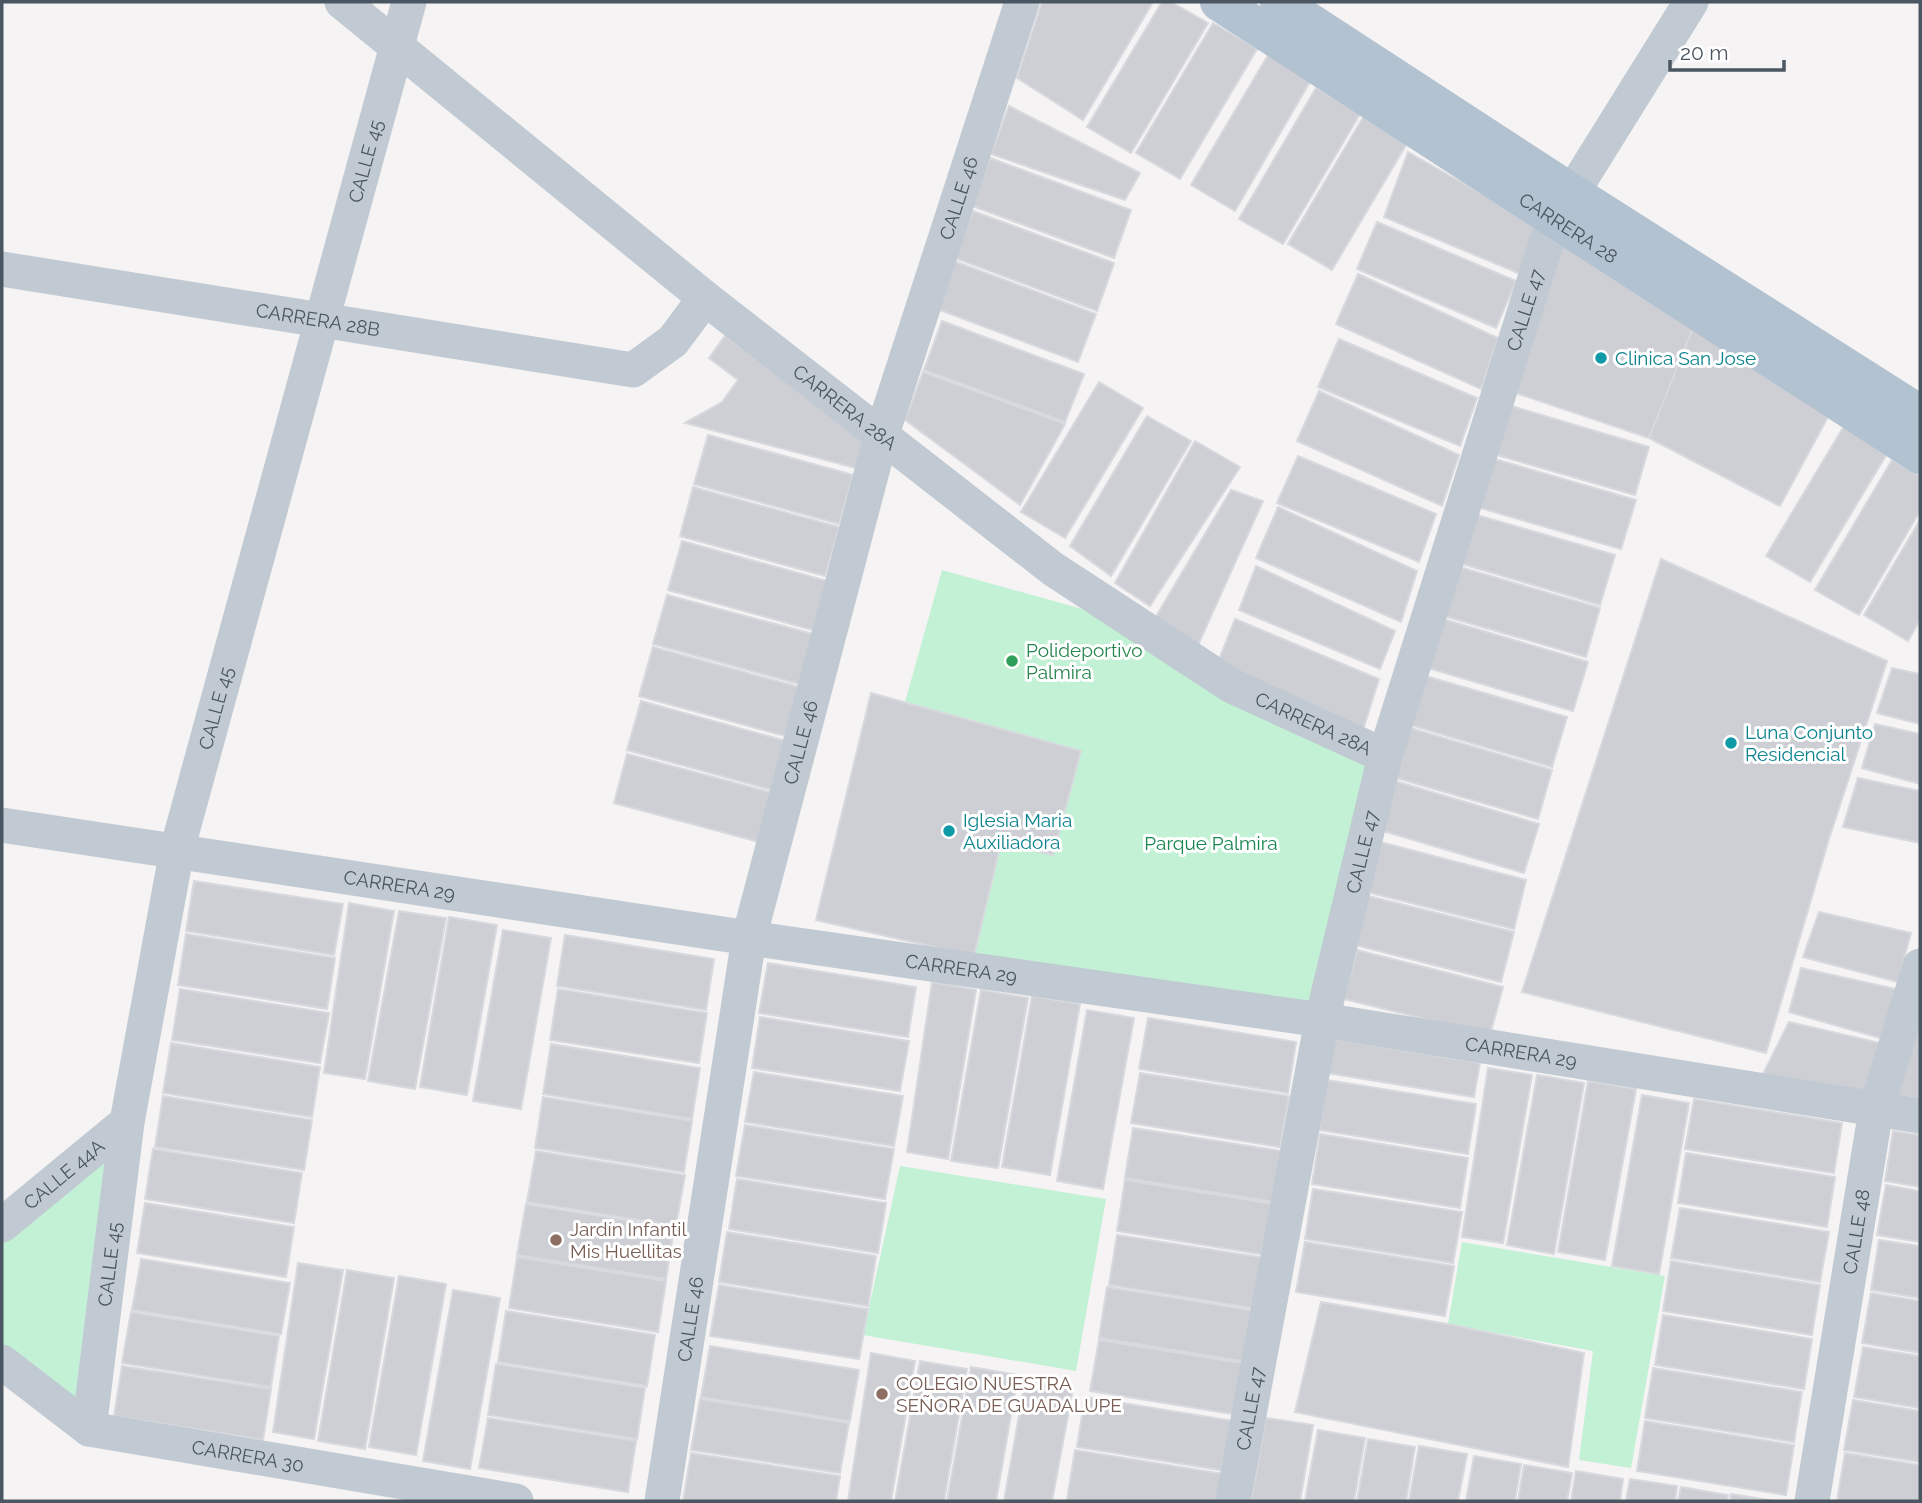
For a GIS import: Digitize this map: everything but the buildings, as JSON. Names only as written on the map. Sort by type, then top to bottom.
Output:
[{"type":"main road","name":"CARRERA 28","points":[[1219,2],[1920,414]]},
{"type":"main road","name":"CARRERA 28","points":[[1279,2],[1920,455]]},
{"type":"street","name":"CARRERA 28A","points":[[342,2],[705,298],[881,438],[1053,569],[1232,686],[1385,756]]},
{"type":"street","name":"CALLE 45","points":[[89,1429],[127,1122],[177,850],[409,2]]},
{"type":"street","name":"CALLE 46","points":[[662,1501],[750,938],[881,438],[1022,2]]},
{"type":"street","name":"CALLE 47","points":[[1233,1501],[1322,1020],[1385,756],[1563,205],[1691,2]]},
{"type":"street","name":"CARRERA 28B","points":[[2,269],[634,370],[673,341],[705,298]]},
{"type":"street","name":"CARRERA 29","points":[[2,825],[750,938],[1322,1020],[1920,1116]]},
{"type":"street","name":"CALLE 48","points":[[1812,1501],[1876,1110],[1920,965]]},
{"type":"street","name":"CALLE 44A","points":[[2,1225],[127,1122]]},
{"type":"street","name":"CARRERA 30","points":[[2,1362],[89,1429],[516,1501]]},
{"type":"green space","name":"Parque Palmira","points":[[942,570],[1118,619],[1385,756],[1322,1020],[974,956],[1001,843],[1053,855],[1081,751],[905,702]]},
{"type":"green space","points":[[115,1147],[81,1411],[2,1350],[2,1239]]},
{"type":"green space","points":[[900,1166],[1106,1199],[1076,1371],[863,1335]]},
{"type":"green space","points":[[1462,1242],[1665,1276],[1631,1468],[1579,1460],[1593,1351],[1448,1324]]},
{"type":"place","name":"Clinica San Jose","points":[[1601,358]]},
{"type":"place","name":"Polideportivo Palmira","points":[[1012,661]]},
{"type":"place","name":"Luna Conjunto Residencial","points":[[1731,743]]},
{"type":"place","name":"Iglesia Maria Auxiliadora","points":[[949,831]]},
{"type":"place","name":"Jardín Infantil Mis Huellitas","points":[[556,1240]]},
{"type":"place","name":"COLEGIO NUESTRA SEÑORA DE GUADALUPE","points":[[882,1394]]}]
